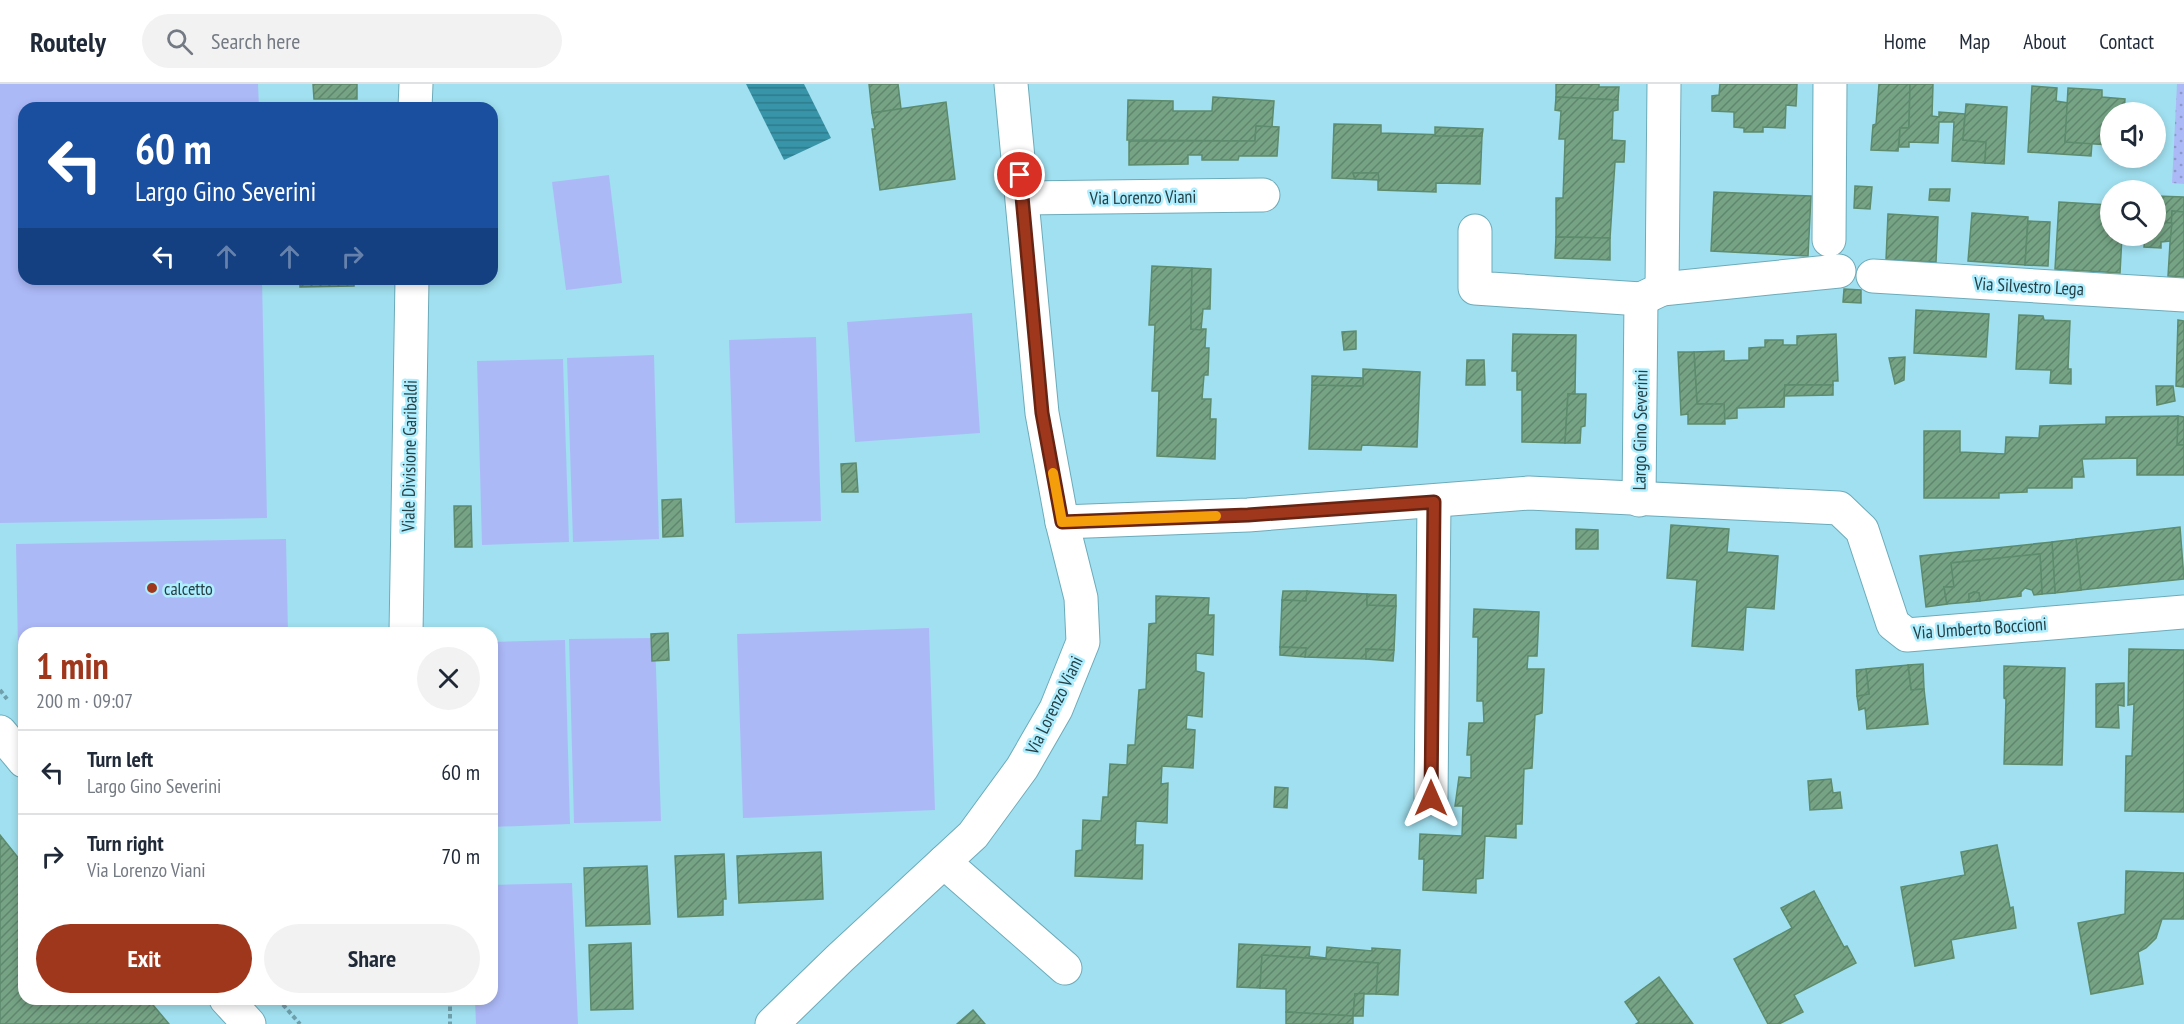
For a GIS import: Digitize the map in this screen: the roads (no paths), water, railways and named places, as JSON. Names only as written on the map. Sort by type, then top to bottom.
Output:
[{"type":"street","points":[[415,102],[416,84]]},
{"type":"street","name":"Via Lorenzo Viani","points":[[772,1024],[974,835],[1022,768],[1056,709],[1083,642],[1081,598],[1062,522],[1042,413],[1011,84]]},
{"type":"street","name":"Largo Gino Severini","points":[[1062,522],[1248,515],[1529,493],[1639,500],[1664,84]]},
{"type":"street","points":[[1829,240],[1830,84]]},
{"type":"street","name":"Via Lorenzo Viani","points":[[1023,198],[1263,195]]},
{"type":"street","points":[[1475,231],[1475,288],[1652,294],[1839,271]]},
{"type":"street","name":"Via Silvestro Lega","points":[[1874,276],[2184,295]]},
{"type":"street","name":"Viale Divisione Garibaldi","points":[[406,627],[412,285]]},
{"type":"street","name":"Via Umberto Boccioni","points":[[1639,500],[1839,508],[1862,530],[1893,624],[1907,635],[2184,612]]},
{"type":"street","points":[[1431,798],[1434,502]]},
{"type":"street","points":[[0,732],[18,754]]},
{"type":"street","points":[[944,862],[1065,968]]},
{"type":"street","points":[[232,1005],[249,1024]]},
{"type":"place","name":"calcetto","points":[[152,588]]}]
